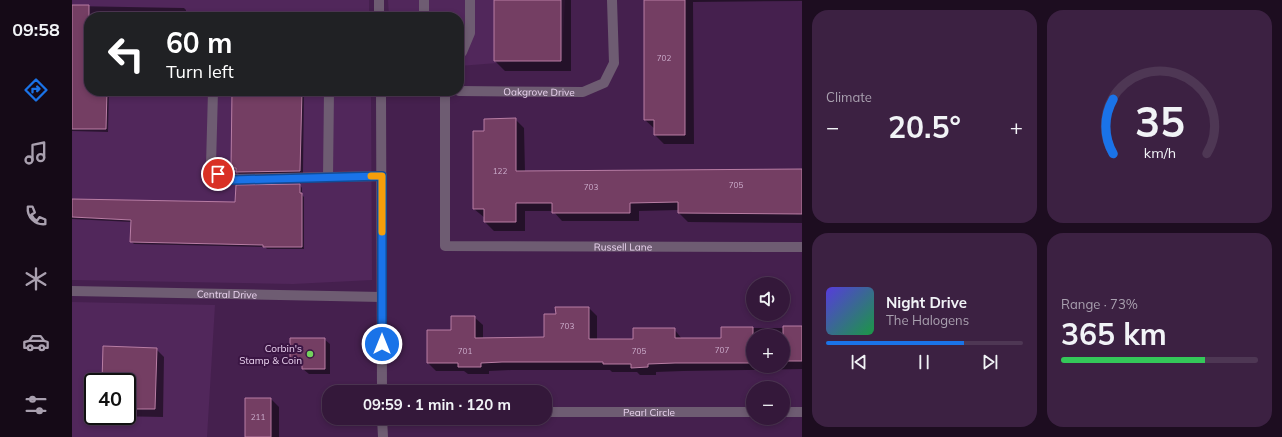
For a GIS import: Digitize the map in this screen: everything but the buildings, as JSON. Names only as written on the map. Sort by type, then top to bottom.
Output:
[{"type":"street","points":[[379,0],[379,12]]},
{"type":"street","points":[[424,0],[424,12]]},
{"type":"street","points":[[464,47],[470,33],[470,0]]},
{"type":"street","name":"Oakgrove Drive","points":[[464,91],[583,92],[604,84],[614,63],[612,0]]},
{"type":"street","points":[[213,96],[211,165],[218,174],[232,180],[382,176]]},
{"type":"street","points":[[328,177],[329,96]]},
{"type":"street","points":[[381,96],[382,385]]},
{"type":"street","name":"Russell Lane","points":[[445,96],[445,246],[802,246]]},
{"type":"street","name":"Central Drive","points":[[72,291],[382,297]]},
{"type":"street","name":"Pearl Circle","points":[[552,412],[746,412]]},
{"type":"street","points":[[790,412],[802,412]]},
{"type":"street","points":[[382,425],[382,437]]},
{"type":"shaded area","points":[[72,0],[369,0],[369,12],[84,12],[84,96],[371,96],[372,280],[293,284],[72,280]]},
{"type":"shaded area","points":[[388,0],[565,0],[562,58],[464,66],[464,12],[389,12]]},
{"type":"shaded area","points":[[72,302],[215,305],[207,437],[72,437]]},
{"type":"slow traffic","points":[[371,176],[382,176],[382,232]]},
{"type":"place","name":"Corbin's Stamp & Coin","points":[[310,354]]},
{"type":"route","points":[[218,174],[232,180],[382,176],[382,344]]}]
